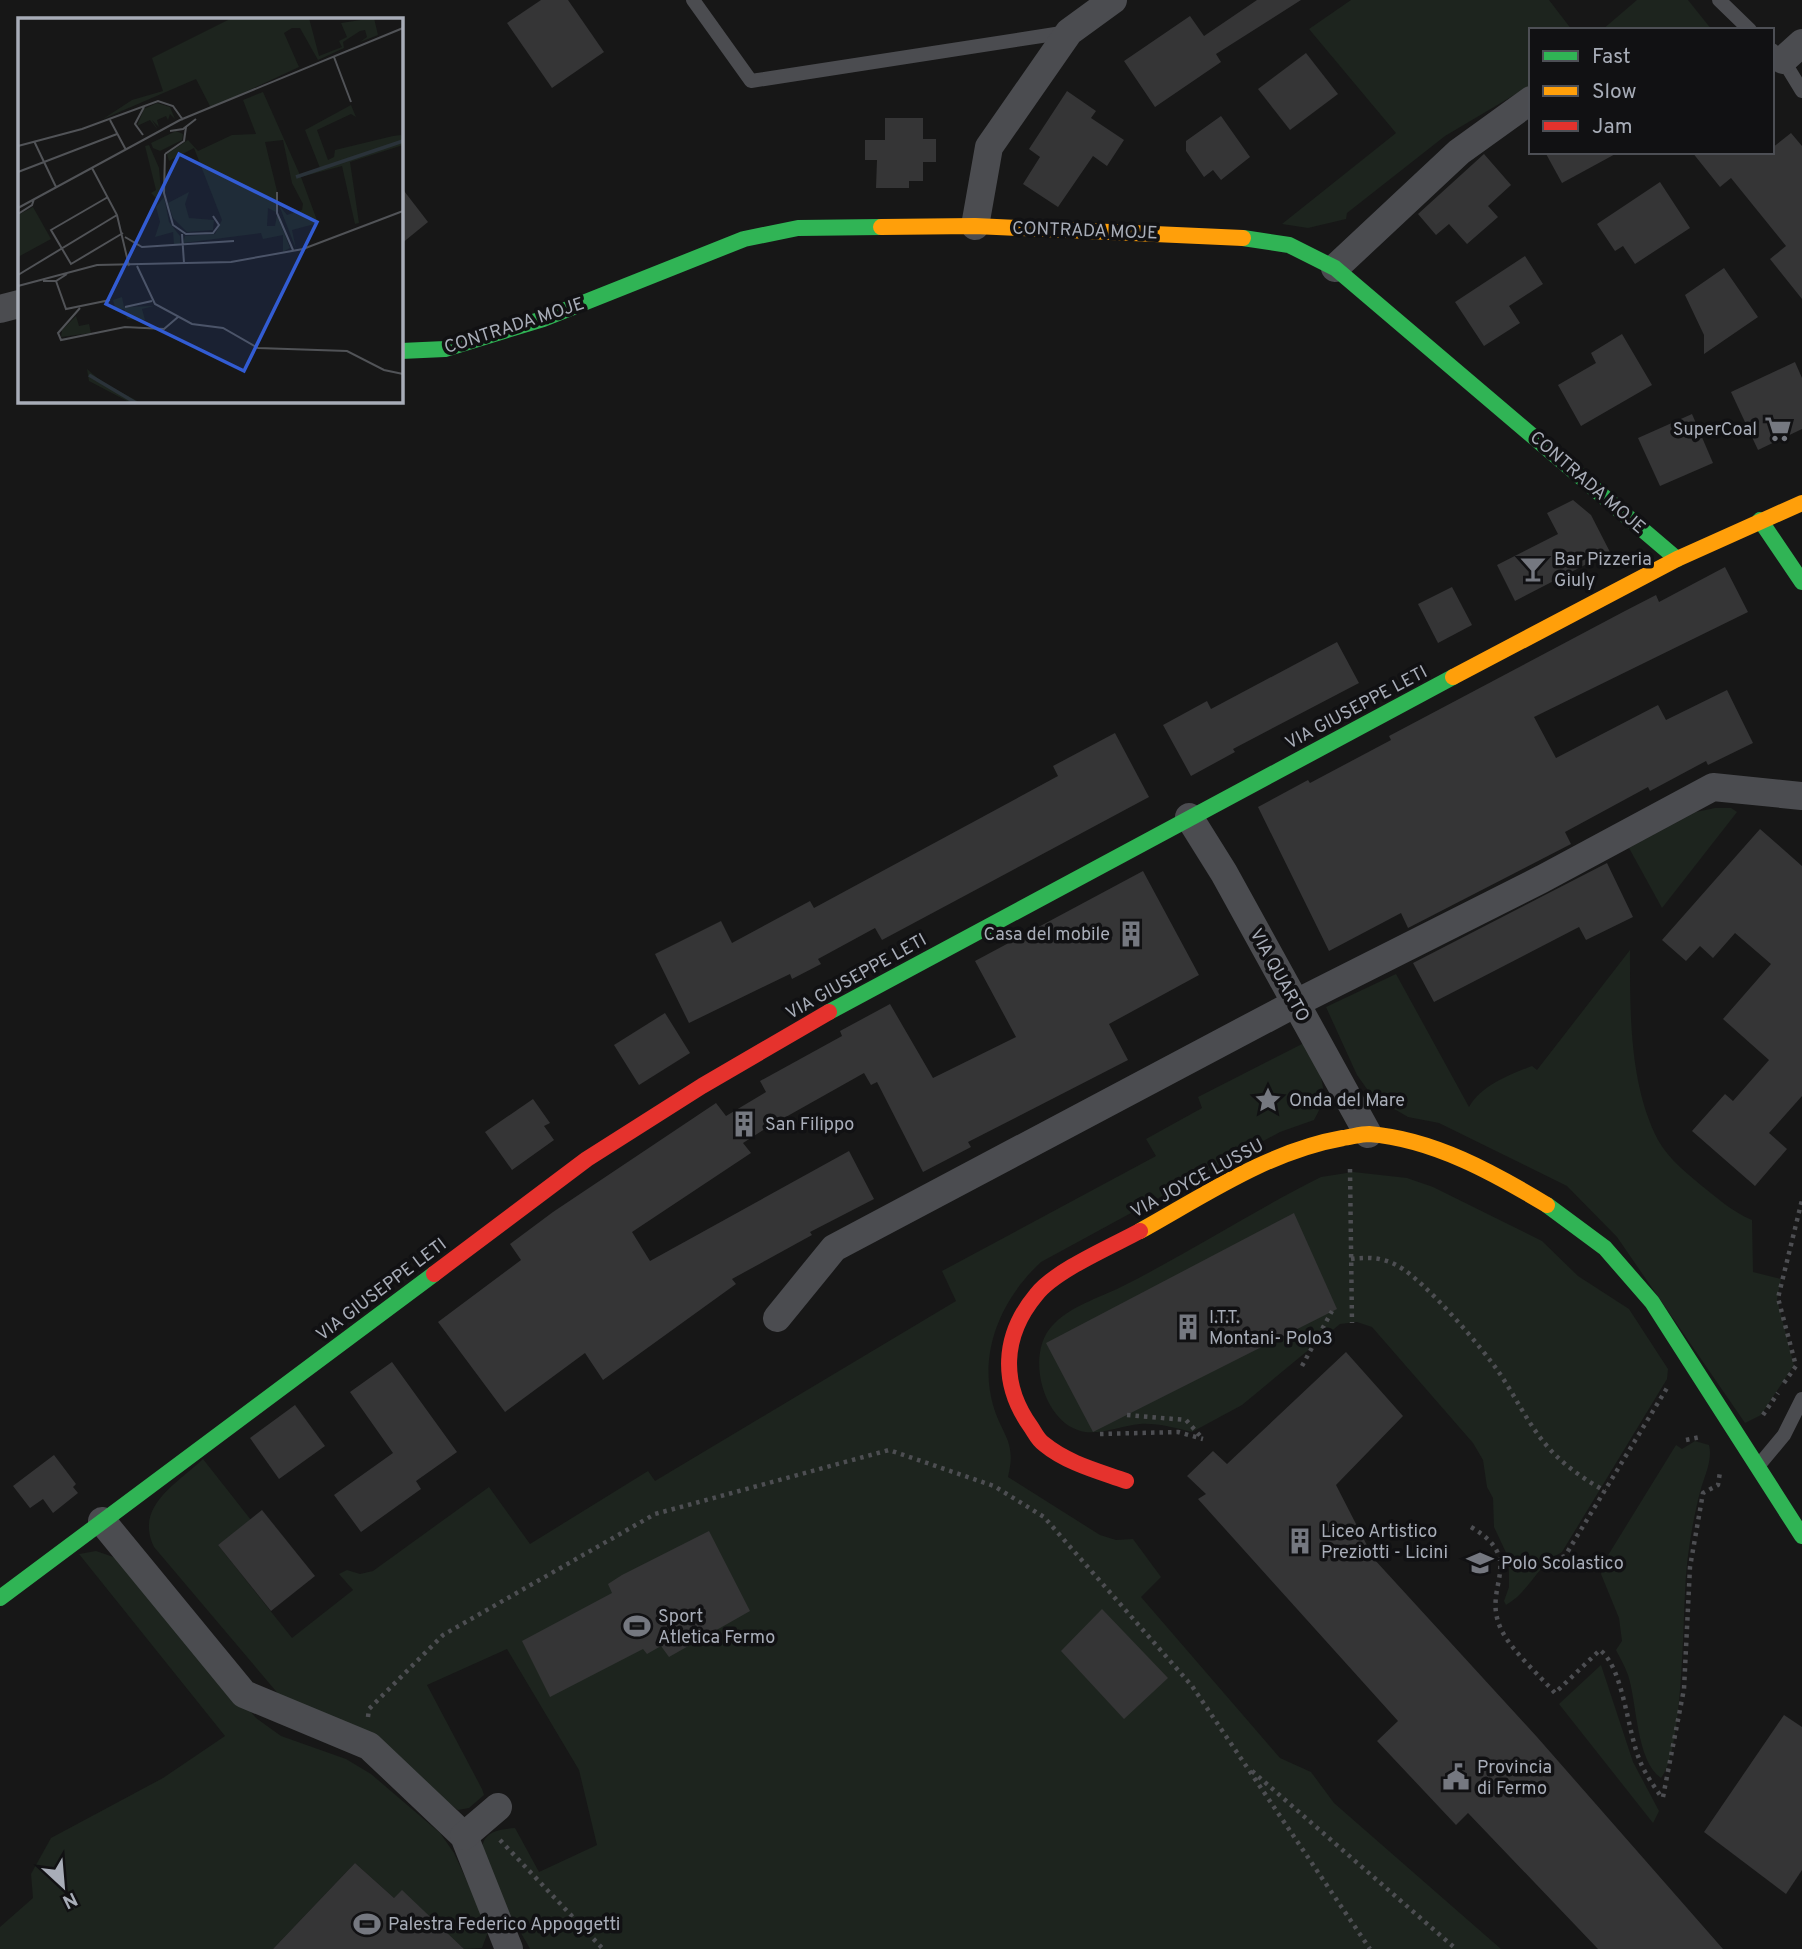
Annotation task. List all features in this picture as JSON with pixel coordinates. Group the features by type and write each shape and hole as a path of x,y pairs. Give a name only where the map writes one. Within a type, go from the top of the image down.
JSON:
{"street":[{"path":"975,226 989,147 1069,32 1113,0"},
{"path":"1335,268 1459,152 1529,101"},
{"name":"CONTRADA MOJE","path":"402,351 445,349 543,319 744,239 798,228 975,226 1227,235 1289,245 1335,268 1677,559"},
{"path":"0,309 18,304"},
{"name":"VIA GIUSEPPE LETI","path":"0,1598 587,1159 702,1086 834,1009 1189,817 1677,559 1802,503"},
{"path":"1759,520 1802,582"},
{"path":"777,1318 834,1248 1296,1003 1542,879 1713,787 1802,796"},
{"name":"VIA QUARTO","path":"1189,817 1224,873 1368,1134"},
{"name":"VIA JOYCE LUSSU","path":"1126,1481 1072,1461 1042,1443 1022,1415 1007,1377 1013,1336 1036,1294 1067,1271 1268,1160 1315,1143 1368,1134 1429,1147 1502,1177 1564,1214 1605,1248 1652,1302 1759,1465 1802,1536"},
{"path":"102,1521 244,1694 369,1746 480,1822 509,1949"}],"lane":[{"path":"693,0 751,81 1069,32"},
{"path":"1719,0 1748,28"},
{"path":"1786,51 1802,91"},
{"path":"1759,1465 1783,1434 1802,1399"}],"path":[{"path":"1350,1168 1352,1323"},
{"path":"1340,1170 1363,1168"},
{"path":"1762,1417 1796,1366 1778,1298 1802,1200"},
{"path":"1351,1259 1373,1257 1399,1266 1462,1326 1500,1374 1525,1417 1545,1444 1581,1477 1605,1491"},
{"path":"1302,1366 1332,1311"},
{"path":"1554,1560 1565,1556 1671,1382"},
{"path":"1097,1435 1178,1432 1203,1439 1186,1420 1127,1415"},
{"path":"1686,1440 1703,1438"},
{"path":"368,1720 369,1709 443,1635 655,1514 889,1450 994,1486 1044,1517 1192,1686 1370,1949"},
{"path":"1471,1527 1491,1539 1498,1549 1500,1561 1495,1605 1503,1632 1555,1693 1600,1650 1606,1655 1619,1685 1640,1763 1662,1798 1684,1689 1690,1567 1703,1493 1718,1485 1721,1464"},
{"path":"1246,1765 1456,1949"},
{"path":"480,1822 603,1949"}],"shaded area":[{"path":"1351,0 1549,0 1570,28 1529,28 1529,86 1445,136 1347,213 1346,219 1308,228 1282,224 1396,133 1309,29"},
{"path":"1637,0 1688,0 1710,28 1604,28"},
{"path":"1731,808 1737,812 1662,908 1629,848 1696,812"},
{"path":"1630,950 1631,1022 1636,1071 1648,1118 1658,1140 1674,1161 1694,1179 1729,1207 1752,1220 1753,1272 1781,1279 1777,1299 1794,1365 1761,1415 1745,1423 1617,1237 1567,1186 1439,1123 1408,1117 1372,1096 1357,1075 1326,1007 1396,974 1469,1107 1474,1099 1497,1082 1532,1066 1537,1070"},
{"path":"1304,1043 1322,1081 1323,1099 1314,1120 1280,1132 1041,1262 1015,1292 997,1327 989,1365 993,1405 1010,1447 1008,1477 1100,1535 1116,1540 1133,1539 1161,1577 1141,1597 1280,1758 1311,1772 1334,1803 1501,1949 530,1949 490,1878 482,1849 485,1839 494,1832 515,1828 539,1872 597,1845 579,1770 507,1649 427,1685 484,1795 469,1808 458,1810 365,1738 291,1709 154,1547 149,1532 154,1508 171,1487 203,1459 251,1520 218,1545 292,1638 353,1590 339,1574 347,1570 360,1574 373,1571 489,1487 530,1544 648,1471 655,1481 956,1301 942,1271 1156,1156 1146,1139 1202,1108 1198,1097"},
{"path":"1353,1172 1407,1178 1433,1187 1542,1241 1578,1276 1629,1309 1668,1369 1667,1379 1562,1552 1546,1564 1521,1593 1506,1605 1504,1601 1509,1587 1509,1559 1494,1527 1493,1498 1487,1487 1483,1460 1473,1443 1372,1327 1357,1322 1340,1324 1242,1405 1192,1432 1147,1424 1097,1432 1081,1431 1062,1420 1046,1396 1039,1366 1040,1351 1044,1337 1067,1313 1146,1274 1321,1177"},
{"path":"1695,1441 1709,1445 1710,1457 1697,1504 1688,1555 1677,1718 1668,1765 1661,1778 1653,1770 1642,1745 1628,1675 1616,1650 1622,1641 1619,1618 1601,1574 1607,1557 1676,1445 1682,1449"},
{"path":"96,1551 119,1559 256,1718 281,1736 346,1759 371,1774 440,1833 454,1853 489,1929 482,1948 464,1949 402,1891 394,1898 355,1863 273,1949 0,1949 0,1927 33,1898 31,1874 51,1838 163,1778 225,1736 79,1554"},
{"path":"1601,1665 1633,1762 1659,1811 1653,1823 1559,1704"}],"building":[{"path":"541,0 568,0 604,52 552,88 507,23"},
{"path":"1257,0 1301,0 1216,54 1221,62 1155,107 1124,61 1190,16 1204,36"},
{"path":"1306,53 1338,94 1290,130 1258,89"},
{"path":"1067,91 1096,111 1091,118 1124,140 1107,166 1093,156 1058,207 1023,184 1040,157 1029,149"},
{"path":"1221,116 1250,157 1221,180 1213,170 1204,177 1186,151 1186,141"},
{"path":"885,118 923,118 923,139 936,139 936,162 923,162 923,181 909,181 909,188 876,188 877,160 865,160 865,140 885,140"},
{"path":"1791,133 1802,146 1802,299 1770,259 1786,246 1731,178 1720,187 1694,154 1774,154 1774,146"},
{"path":"1484,154 1511,185 1488,206 1498,217 1467,244 1449,224 1436,235 1418,214"},
{"path":"1546,154 1615,154 1562,183"},
{"path":"1660,182 1690,228 1635,264 1623,246 1615,251 1597,224"},
{"path":"402,188 428,222 402,243"},
{"path":"1525,256 1543,284 1509,306 1520,323 1484,346 1455,302"},
{"path":"1724,268 1758,317 1704,354 1704,335 1685,295"},
{"path":"1622,334 1652,385 1581,426 1558,385 1596,363 1591,353"},
{"path":"1795,362 1802,378 1802,429 1758,450 1731,392"},
{"path":"1692,414 1713,463 1660,486 1638,438"},
{"path":"1573,500 1591,515 1610,552 1515,601 1497,565 1558,534 1547,513"},
{"path":"1725,567 1748,612 1534,717 1556,758 1658,705 1666,720 1727,690 1753,743 1708,765 1706,761 1650,791 1648,787 1565,832 1571,844 1408,928 1401,913 1329,951 1258,807 1391,740 1389,736 1656,595 1659,602"},
{"path":"1452,587 1472,625 1438,643 1418,604"},
{"path":"1337,642 1359,683 1233,749 1235,752 1191,776 1163,725 1207,701 1211,709"},
{"path":"1115,733 1149,797 882,940 875,928 818,959 821,964 792,979 790,974 689,1023 655,954 721,921 732,943 810,901 814,908 1058,776 1053,766"},
{"path":"1760,829 1802,866 1802,1096 1769,1133 1787,1149 1755,1186 1692,1131 1725,1094 1733,1101 1769,1060 1723,1019 1771,964 1735,933 1713,958 1700,946 1686,961 1662,940"},
{"path":"1607,863 1633,917 1586,940 1579,927 1434,1002 1413,963"},
{"path":"1143,871 1199,975 1109,1024 1128,1060 968,1142 971,1147 923,1172 877,1082 871,1085 864,1073 768,1127 743,1143 751,1153 632,1232 650,1261 849,1151 874,1199 810,1232 812,1235 732,1279 736,1284 603,1380 585,1353 505,1412 438,1322 521,1260 510,1244 553,1212 716,1103 726,1116 766,1092 760,1081 842,1036 840,1031 890,1004 933,1078 1016,1037 975,961"},
{"path":"665,1013 690,1053 639,1085 614,1045"},
{"path":"533,1099 550,1123 544,1126 554,1140 512,1170 485,1132"},
{"name":"I.T.T. Montani- Polo3","path":"1294,1213 1337,1309 1093,1432 1046,1343"},
{"path":"1346,1352 1403,1416 1336,1485 1374,1559 1537,1737 1723,1949 1598,1949 1468,1813 1456,1825 1377,1741 1398,1721 1198,1499 1206,1494 1187,1476 1213,1451 1227,1464"},
{"path":"392,1362 457,1452 416,1481 421,1489 361,1532 334,1495 393,1453 350,1392"},
{"path":"295,1405 325,1446 279,1479 250,1438"},
{"path":"54,1455 76,1484 73,1487 78,1493 53,1513 43,1499 30,1508 13,1486"},
{"path":"262,1510 315,1576 271,1611 218,1545"},
{"name":"Sport Atletica Fermo","path":"709,1531 750,1611 669,1657 661,1646 647,1654 643,1649 550,1697 522,1641 612,1593 608,1584 622,1575"},
{"path":"1102,1609 1168,1678 1124,1719 1061,1651"},
{"path":"1784,1715 1802,1727 1802,1870 1786,1894 1704,1832"},
{"name":"Palestra Federico Appoggetti","path":"355,1863 394,1898 402,1890 464,1949 273,1949"}],"traffic: fast":[{"path":"402,351 445,349 543,319 744,239 798,228 881,227"},
{"path":"1243,238 1289,245 1335,268 1677,559"},
{"path":"1760,520 1802,582"},
{"path":"829,1012 1453,677"},
{"path":"1547,1205 1605,1248 1652,1302 1802,1536"},
{"path":"0,1598 434,1274"}],"traffic: slow":[{"path":"881,227 975,226 1243,238"},
{"path":"1453,677 1677,559 1802,503"},
{"path":"1140,1231 1263,1164 1316,1144 1366,1134 1393,1137 1462,1159 1547,1205"}],"traffic: jam":[{"path":"434,1274 587,1159 702,1086 829,1012"},
{"path":"1126,1481 1073,1461 1040,1441 1021,1411 1014,1394 1009,1360 1017,1327 1025,1311 1044,1286 1084,1260 1140,1231"}],"place":[{"name":"SuperCoal","path":"1778,429"},
{"name":"Bar Pizzeria Giuly","path":"1533,569"},
{"name":"Casa del mobile","path":"1131,934"},
{"name":"Onda del Mare","path":"1268,1100"},
{"name":"San Filippo","path":"744,1124"},
{"name":"I.T.T. Montani- Polo3","path":"1188,1327"},
{"name":"Liceo Artistico Preziotti - Licini","path":"1300,1541"},
{"name":"Polo Scolastico","path":"1480,1563"},
{"name":"Sport Atletica Fermo","path":"637,1626"},
{"name":"Provincia di Fermo","path":"1456,1777"},
{"name":"Palestra Federico Appoggetti","path":"367,1924"}]}
